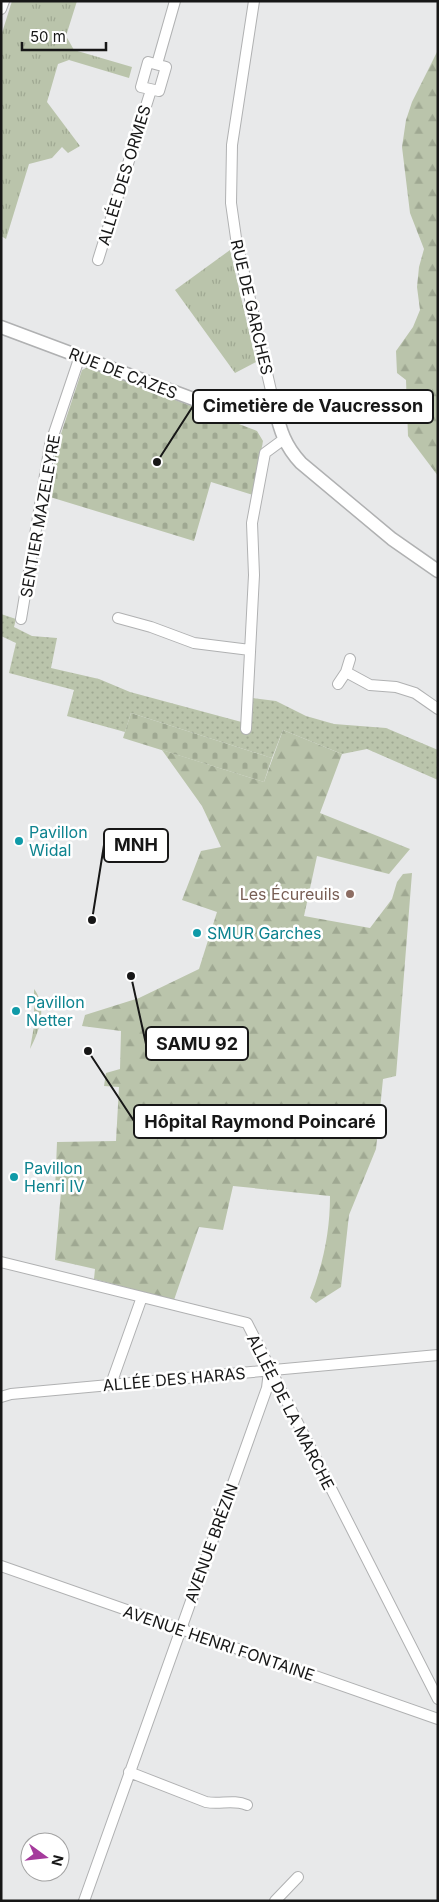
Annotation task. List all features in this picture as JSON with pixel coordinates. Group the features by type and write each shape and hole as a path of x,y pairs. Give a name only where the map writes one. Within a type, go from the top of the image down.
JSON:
{"street":[{"path":"1,9 4,1"},
{"name":"ALLÉE DES ORMES","path":"98,260 151,90 159,92 166,67 157,64 175,1"},
{"name":"RUE DE GARCHES","path":"254,1 232,145 231,203 236,238 284,440 288,449 301,463 392,539 438,571"},
{"name":"RUE DE CAZES","path":"1,327 236,415 246,415 275,408"},
{"name":"SENTIER MAZELEYRE","path":"21,619 50,445 80,356"},
{"path":"246,729 254,575 252,532 254,514 265,453 284,440"},
{"path":"118,618 152,627 194,642 250,650"},
{"path":"338,684 346,672 350,659"},
{"path":"346,672 370,685 396,687 415,693 438,709"},
{"name":"ALLÉE DE LA MARCHE","path":"1,1262 247,1324 438,1699"},
{"path":"111,1384 142,1297"},
{"name":"ALLÉE DES HARAS","path":"1,1397 11,1394 111,1384 438,1355"},
{"name":"AVENUE BRÉZIN","path":"84,1901 179,1629 267,1388 269,1370"},
{"name":"AVENUE HENRI FONTAINE","path":"1,1566 438,1719"},
{"path":"129,1772 206,1802 216,1804 237,1801 247,1805"},
{"path":"275,1901 298,1877"}],"green space":[{"path":"12,1 77,1 66,36 74,50 132,67 129,78 69,60 58,64 47,102 80,146 68,153 62,147 52,158 29,164 6,239 1,236 1,36"},
{"path":"438,50 438,476 408,436 406,380 397,373 396,351 413,327 420,310 417,287 419,267 424,249 410,213 402,147 406,120 412,102"},
{"path":"230,250 256,362 235,373 175,290"},
{"path":"88,367 257,431 263,441 253,495 211,482 194,541 50,497 56,449 82,370"},
{"path":"1,614 16,619 14,627 32,636 57,638 51,668 99,679 130,692 249,724 253,698 276,701 306,716 334,724 386,728 438,750 438,780 367,749 342,754 283,730 272,758 131,713 125,732 67,716 74,690 9,673 16,643 1,636"},
{"path":"131,713 272,758 264,782 123,738"},
{"path":"283,730 342,754 320,813 410,849 389,874 317,856 304,916 370,928 392,899 397,882 403,874 412,873 396,1076 383,1079 376,1149 349,1215 341,1287 316,1303 310,1298 325,1248 330,1196 233,1186 223,1230 199,1227 174,1300 94,1279 95,1269 55,1260 61,1192 55,1191 57,1142 116,1141 119,1087 104,1086 106,1073 120,1069 121,1031 82,1026 85,1015 139,998 199,969 217,912 182,900 201,851 221,847 202,806 162,750 264,782"},
{"path":"34,989 41,1004 41,1019 30,1049 34,1026"}],"place":[{"name":"Cimetière de Vaucresson","path":"157,462"},
{"name":"Pavillon Widal","path":"19,841"},
{"name":"Les Écureuils","path":"350,894"},
{"name":"MNH","path":"92,920"},
{"name":"SMUR Garches","path":"197,933"},
{"name":"SAMU 92","path":"131,976"},
{"name":"Pavillon Netter","path":"16,1011"},
{"name":"Hôpital Raymond Poincaré","path":"88,1051"},
{"name":"Pavillon Henri IV","path":"14,1177"}]}
